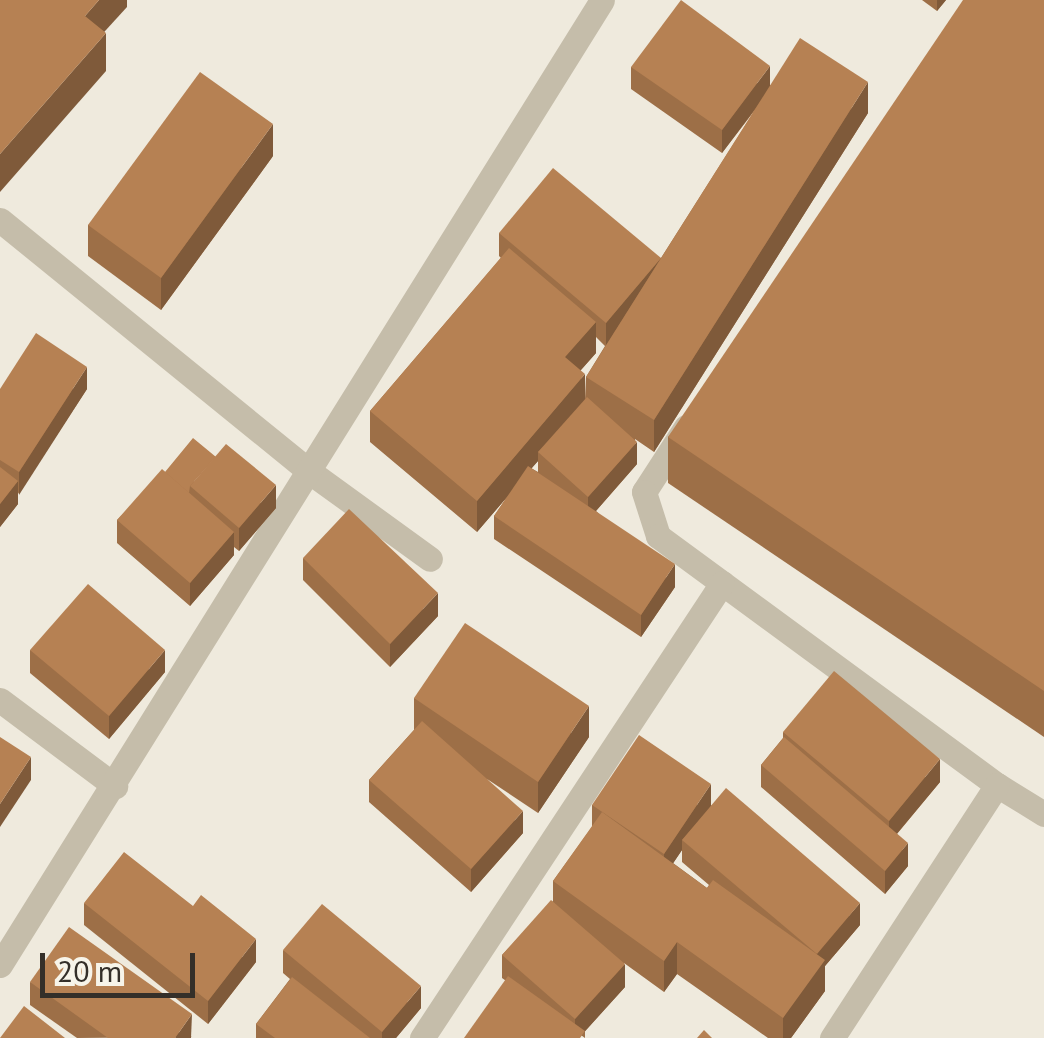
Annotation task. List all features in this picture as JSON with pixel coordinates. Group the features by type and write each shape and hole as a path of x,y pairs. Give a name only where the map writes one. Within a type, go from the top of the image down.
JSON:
{"street":[{"path":"0,965 602,0"},
{"path":"0,220 310,472 430,559"},
{"path":"698,410 644,492 658,536 998,785 1044,814"},
{"path":"422,1038 722,583"},
{"path":"0,700 115,786"},
{"path":"832,1038 998,785"}],"building":[{"path":"0,0 99,0 85,16 106,33 0,154"},
{"path":"681,0 770,66 722,130 631,67"},
{"path":"963,0 1044,0 1044,691 668,437"},
{"path":"800,38 868,82 654,420 586,377"},
{"path":"200,72 273,124 161,278 88,225"},
{"path":"553,168 661,258 606,323 499,233"},
{"path":"509,248 596,322 565,357 585,374 477,501 370,411"},
{"path":"36,333 87,367 19,472 0,460 0,389"},
{"path":"587,397 637,442 588,497 538,452"},
{"path":"193,438 216,457 190,486 189,493 165,472"},
{"path":"226,444 276,485 239,528 190,486"},
{"path":"528,466 675,564 641,615 494,516"},
{"path":"0,467 18,481 0,504"},
{"path":"162,469 234,532 190,583 117,520"},
{"path":"349,509 438,593 390,644 303,558"},
{"path":"88,584 165,650 109,716 30,650"},
{"path":"465,623 589,706 538,782 414,698"},
{"path":"834,671 940,759 889,821 783,732"},
{"path":"422,721 523,811 471,869 369,780"},
{"path":"639,735 711,784 664,854 592,805"},
{"path":"0,737 31,757 0,804"},
{"path":"784,737 908,843 885,871 761,765"},
{"path":"726,788 860,903 817,954 682,840"},
{"path":"602,812 707,888 713,880 825,960 783,1018 677,942 664,961 553,881"},
{"path":"124,852 193,906 201,895 256,939 208,1001 84,903"},
{"path":"551,900 625,964 575,1019 502,955"},
{"path":"322,904 421,986 382,1032 283,950"},
{"path":"69,927 192,1014 175,1038 108,1038 30,982"},
{"path":"508,976 585,1031 580,1038 464,1038"},
{"path":"292,977 370,1038 275,1038 256,1024"},
{"path":"24,1006 65,1038 0,1038"}]}
